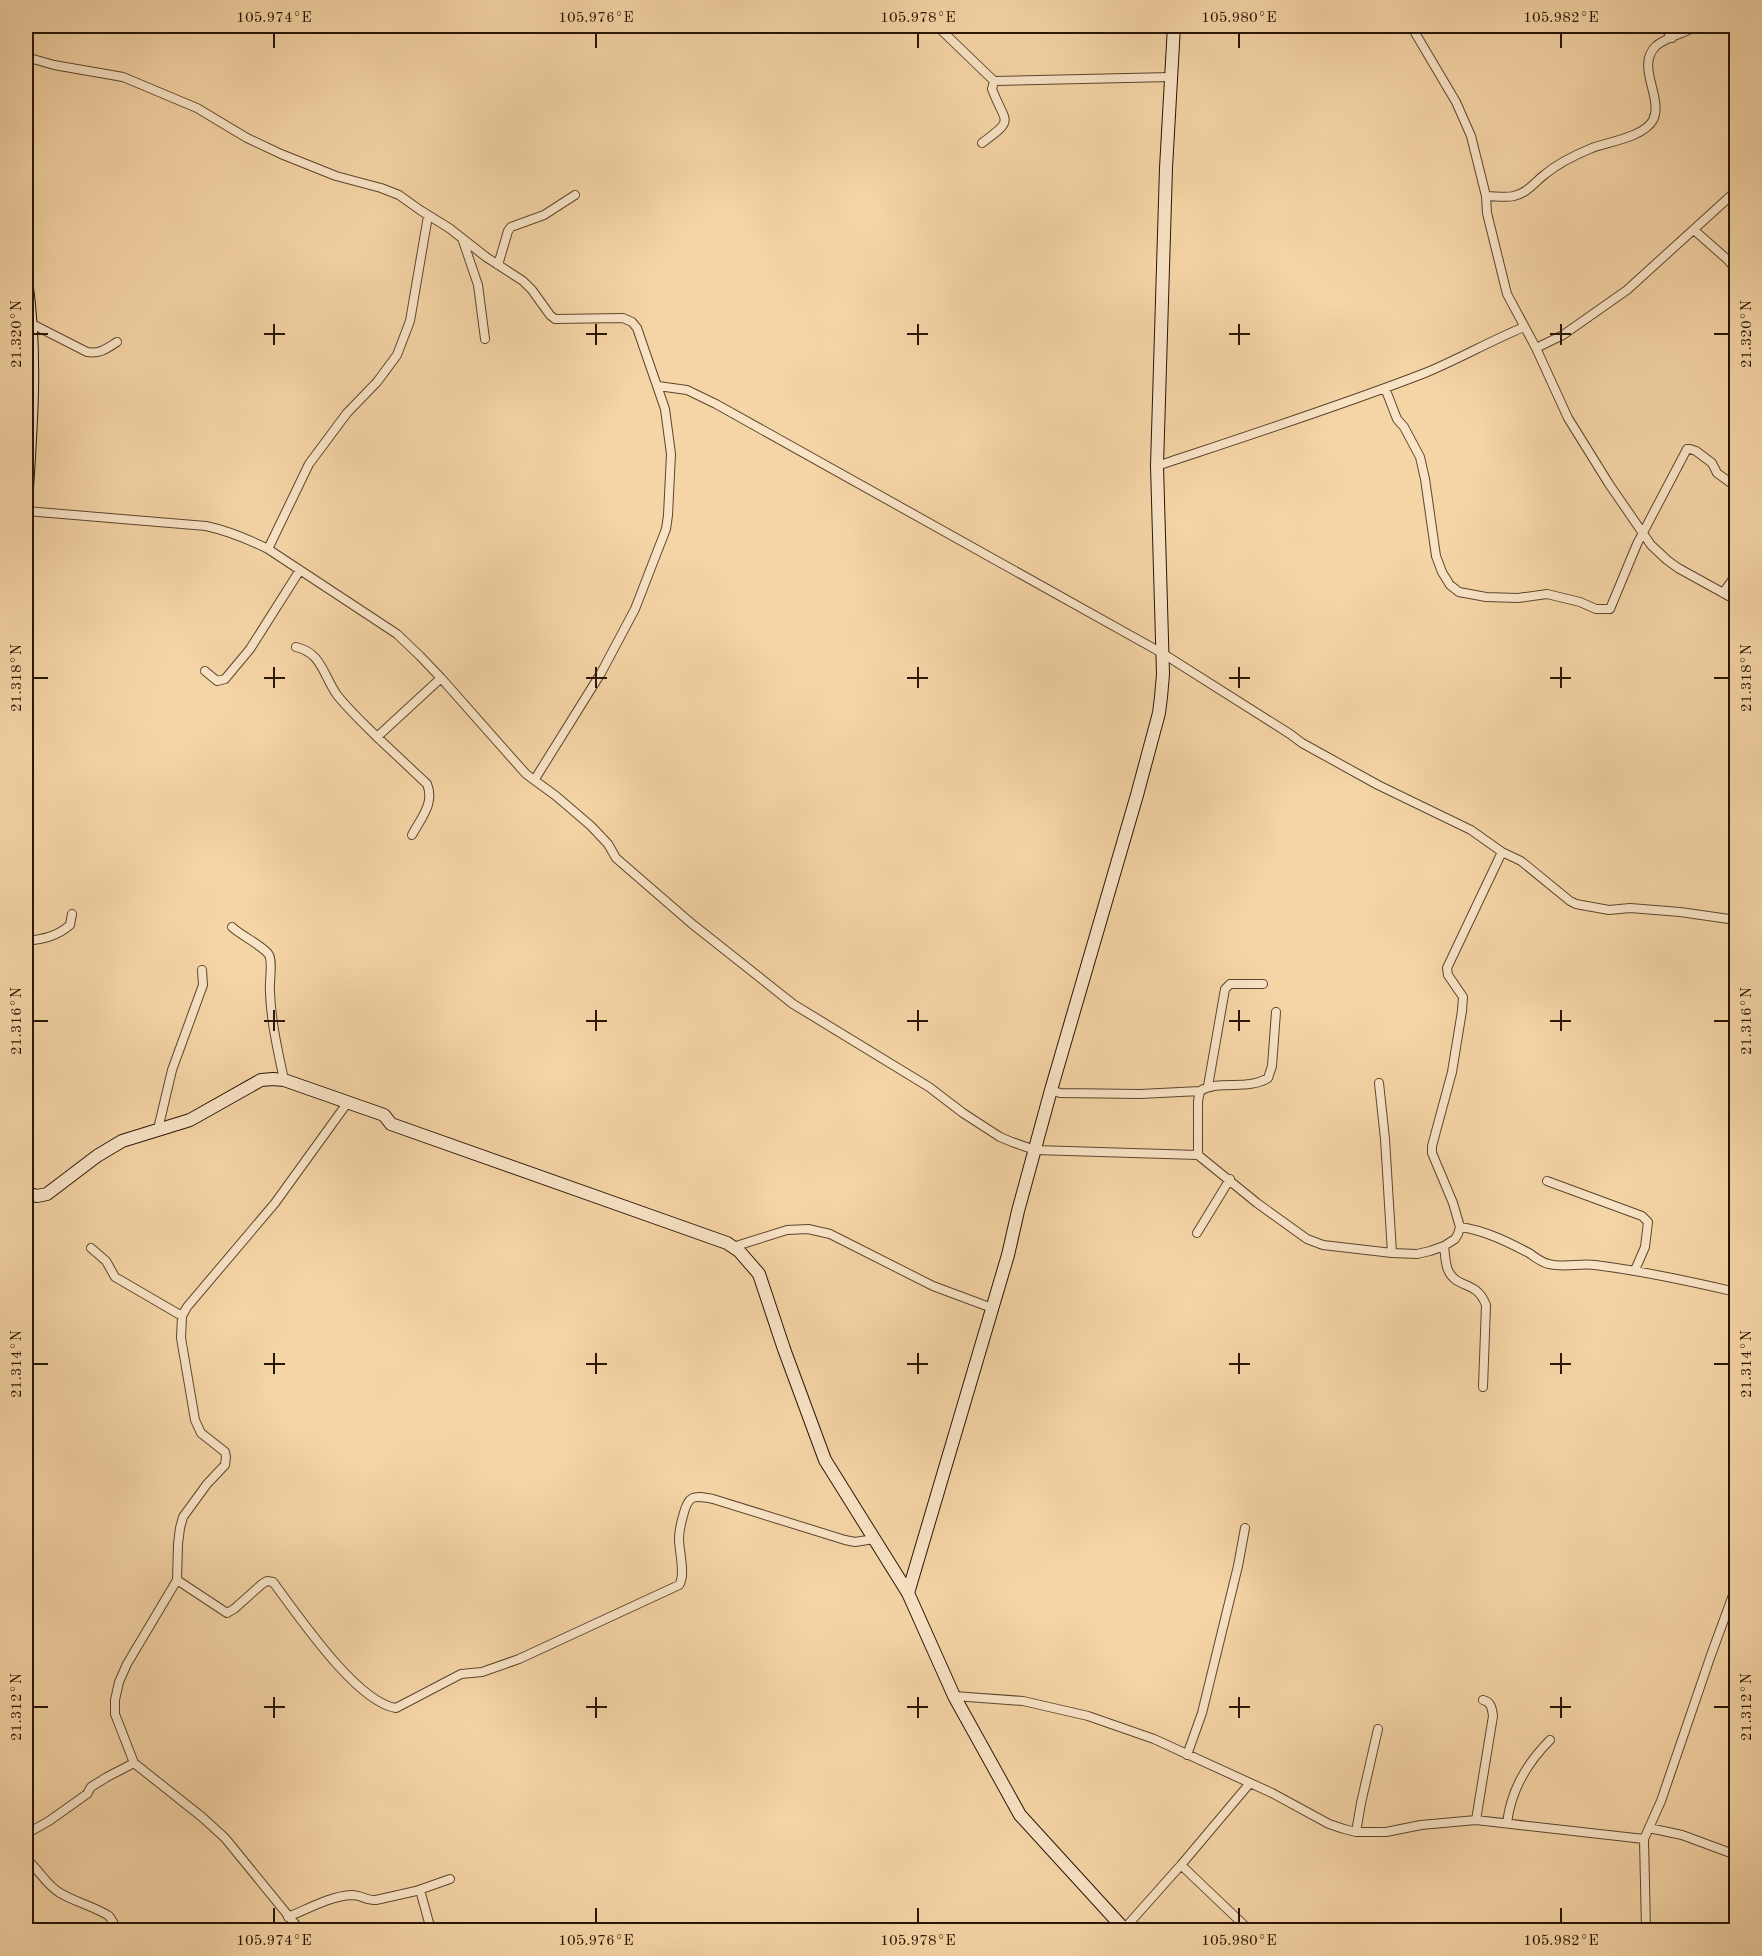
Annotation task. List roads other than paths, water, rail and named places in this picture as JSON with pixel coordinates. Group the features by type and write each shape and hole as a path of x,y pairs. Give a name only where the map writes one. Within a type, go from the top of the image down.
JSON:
{"street":[{"path":"938,26 994,81 1171,77"},
{"path":"908,1593 1008,1255 1051,1090 1159,713 1163,674 1157,466 1166,168 1174,26"},
{"path":"1411,26 1456,102 1471,136 1507,294 1536,348 1568,418 1642,534 1667,560 1737,600"},
{"path":"1664,26 1672,38"},
{"path":"1486,196 1513,196 1527,190 1545,174 1568,160 1592,148 1647,129 1654,119 1655,107 1648,72 1649,56 1655,46 1662,41 1697,26"},
{"path":"26,57 54,65 123,77 197,108 247,138 281,154 336,176 399,195 523,281 555,320 622,318 632,322 638,328 665,409 671,453 666,529 635,609 602,673 535,779"},
{"path":"982,143 1004,127 1004,115 992,89 994,81"},
{"path":"1536,348 1563,335 1627,290 1737,191"},
{"path":"498,265 511,227 544,215 575,195"},
{"path":"268,549 309,464 347,413 377,382 397,355 410,321 429,216"},
{"path":"1694,230 1737,270"},
{"path":"462,238 478,285 485,339"},
{"path":"26,280 32,324 29,346 32,413 26,503"},
{"path":"32,324 87,352 104,351 117,342"},
{"path":"1157,466 1385,388 1463,357 1524,327"},
{"path":"658,386 687,390 716,404 1162,653 1302,743 1378,785 1471,830 1502,852 1521,861 1576,904 1609,910 1629,908 1737,920"},
{"path":"1385,388 1420,458 1436,556 1450,585 1459,592 1504,599 1556,595 1596,609 1610,609 1642,534 1687,449 1696,451 1712,463 1718,473 1735,486"},
{"path":"26,511 206,526 246,538 268,549 397,634 441,678 526,774 591,826 608,844 616,858 691,923 793,1004 929,1087 1000,1137 1035,1150 1198,1155 1257,1203 1307,1239 1323,1245 1418,1254 1444,1246 1455,1239 1460,1227 1432,1153 1452,1072 1462,1011 1463,997 1448,975 1447,968 1502,852"},
{"path":"205,671 217,681 225,679 250,649 300,570"},
{"path":"1723,593 1737,575"},
{"path":"296,647 307,649 317,659 336,694 351,712 427,784 431,796 428,807 412,835"},
{"path":"377,737 441,678"},
{"path":"26,942 56,935 70,925 72,914"},
{"path":"232,927 251,942 265,949 271,959 270,1009 284,1080"},
{"path":"158,1129 172,1070 203,985 202,970"},
{"path":"1208,1086 1225,988 1230,984 1263,984"},
{"path":"1051,1090 1060,1093 1200,1091 1208,1086 1260,1083 1268,1078 1272,1066 1276,1012"},
{"path":"26,1193 37,1196 47,1194 97,1156 122,1141 190,1120 261,1080 273,1079 284,1080 384,1115 392,1124 727,1243 750,1261 759,1274 825,1460 908,1593 954,1696 1020,1815 1124,1930 1250,1783"},
{"path":"1379,1083 1392,1253"},
{"path":"1198,1155 1200,1091"},
{"path":"300,1930 225,1838 134,1763 115,1714 115,1700 119,1682 128,1664 177,1580 178,1544 183,1517 207,1484 225,1465 225,1452 201,1433 195,1420 181,1338 182,1316 187,1307 275,1203 348,1102"},
{"path":"1197,1233 1230,1179"},
{"path":"1547,1180 1642,1216 1648,1222 1645,1247 1635,1270"},
{"path":"1460,1227 1472,1228 1495,1237 1547,1264 1591,1265 1635,1270 1737,1292"},
{"path":"733,1246 787,1230 808,1229 830,1234 933,1286 992,1308"},
{"path":"1444,1246 1448,1271 1456,1281 1475,1288 1482,1294 1486,1305 1483,1387"},
{"path":"91,1248 106,1261 115,1277 182,1316"},
{"path":"177,1580 226,1613 234,1609 262,1584 267,1581 273,1582 340,1668 361,1690 385,1707 396,1708 461,1674 482,1672 519,1659 679,1585 682,1573 679,1536 687,1501 691,1498 698,1496 713,1499 845,1540 855,1542 873,1539"},
{"path":"1187,1755 1202,1713 1245,1528"},
{"path":"1646,1930 1644,1839 1660,1801 1737,1587"},
{"path":"954,1696 1023,1701 1088,1716 1154,1739 1250,1783 1329,1824 1356,1832 1386,1832 1421,1825 1476,1820 1644,1839"},
{"path":"1476,1820 1493,1716 1492,1707 1483,1700"},
{"path":"1356,1832 1378,1729"},
{"path":"1508,1823 1511,1804 1528,1764 1550,1740"},
{"path":"26,1834 49,1821 107,1777 134,1763"},
{"path":"1649,1828 1682,1835 1737,1855"},
{"path":"26,1859 46,1882 60,1893 109,1916 115,1930"},
{"path":"1181,1865 1245,1926 1259,1930"},
{"path":"288,1917 342,1896 359,1895 366,1899 376,1900 420,1890 450,1879"},
{"path":"420,1890 431,1930"}]}
